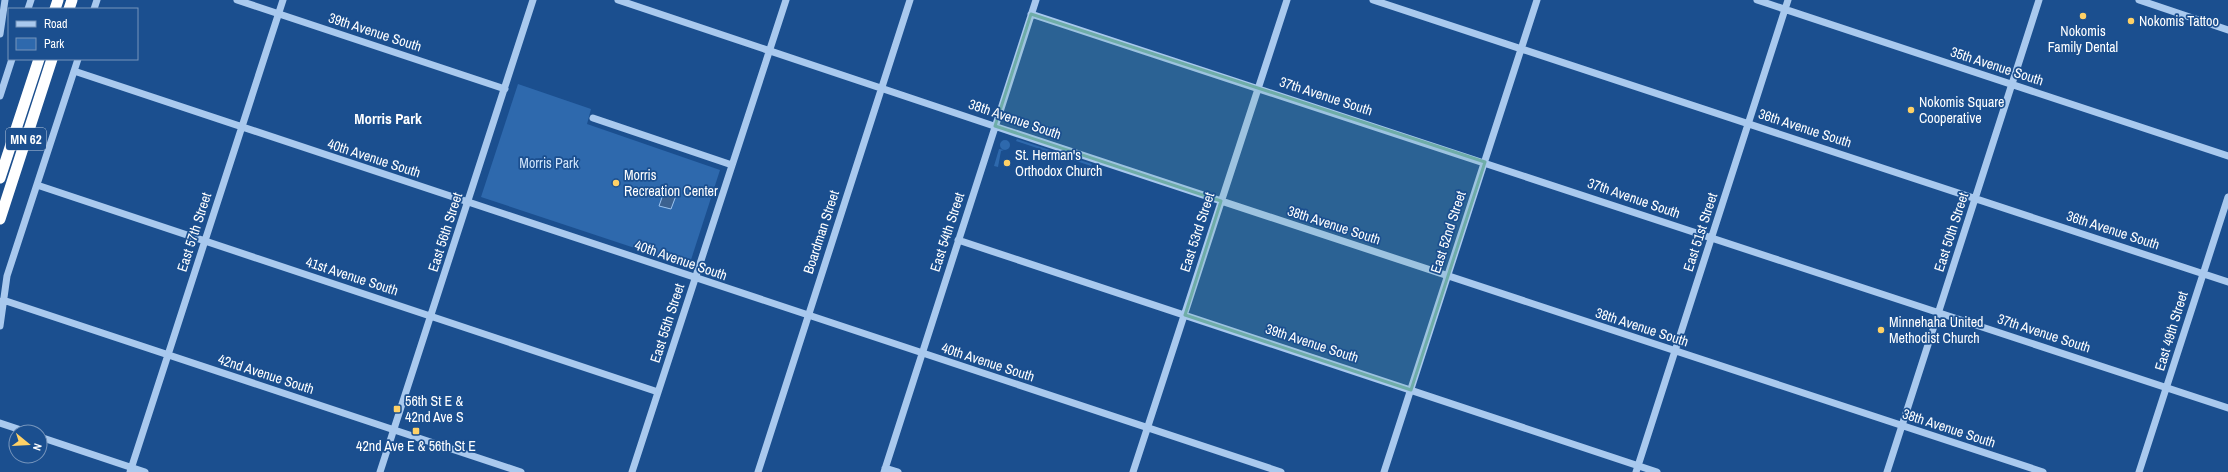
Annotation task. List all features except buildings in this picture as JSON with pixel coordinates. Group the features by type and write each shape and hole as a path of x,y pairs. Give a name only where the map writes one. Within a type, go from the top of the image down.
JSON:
{"highway":[{"name":"MN 62","path":"0,178 38,60"},
{"name":"MN 62","path":"0,219 52,60"}],"street":[{"path":"0,34 5,0"},
{"name":"39th Avenue South","path":"237,0 505,89"},
{"name":"East 57th Street","path":"131,470 283,0"},
{"name":"East 56th Street","path":"380,472 432,316 533,0"},
{"name":"38th Avenue South","path":"618,0 1221,201 2043,472"},
{"name":"East 55th Street","path":"632,472 786,0"},
{"name":"Boardman Street","path":"758,472 910,0"},
{"name":"East 54th Street","path":"884,470 1036,0"},
{"name":"East 53rd Street","path":"1134,472 1257,87 1287,0"},
{"name":"36th Avenue South","path":"1373,0 2228,282"},
{"name":"East 52nd Street","path":"1384,472 1537,0"},
{"name":"35th Avenue South","path":"1757,0 2228,156"},
{"name":"East 51st Street","path":"1637,469 1788,0"},
{"name":"East 50th Street","path":"1887,472 2039,0"},
{"path":"2139,0 2228,30"},
{"name":"37th Avenue South","path":"1031,14 1485,162 2228,408"},
{"path":"0,96 12,60"},
{"path":"0,326 8,276 78,60"},
{"name":"40th Avenue South","path":"74,71 695,279 1281,472"},
{"path":"593,118 732,165"},
{"name":"41st Avenue South","path":"37,184 658,392"},
{"name":"East 49th Street","path":"2139,472 2228,197"},
{"name":"39th Avenue South","path":"958,240 1411,390 1637,469 1657,472"},
{"name":"42nd Avenue South","path":"4,300 521,472"},
{"path":"48,439 131,470 145,472"},
{"path":"884,470 898,472"}],"highlighted area":[{"path":"1031,14 1485,162 1411,390 1185,315 1221,201 995,126"}],"green space":[{"name":"Morris Park","path":"518,84 591,109 587,124 720,170 689,266 481,197"},
{"path":"1017,139 1092,164 1091,166 1016,141"},
{"path":"1005,140 1010,145 1005,150 1000,145"},
{"path":"999,149 1004,150 1001,151 998,167 994,166"}],"shaded area":[{"path":"665,189 677,193 671,209 659,206"}],"place":[{"name":"Nokomis Family Dental","path":"2083,16"},
{"name":"Nokomis Tattoo","path":"2131,21"},
{"name":"Nokomis Square Cooperative","path":"1911,110"},
{"name":"St. Herman's Orthodox Church","path":"1007,163"},
{"name":"Morris Recreation Center","path":"616,183"},
{"name":"Minnehaha United Methodist Church","path":"1881,330"},
{"name":"56th St E & 42nd Ave S","path":"397,409"},
{"name":"42nd Ave E & 56th St E","path":"416,431"}],"district":[{"name":"Morris Park","path":"388,119"}]}
